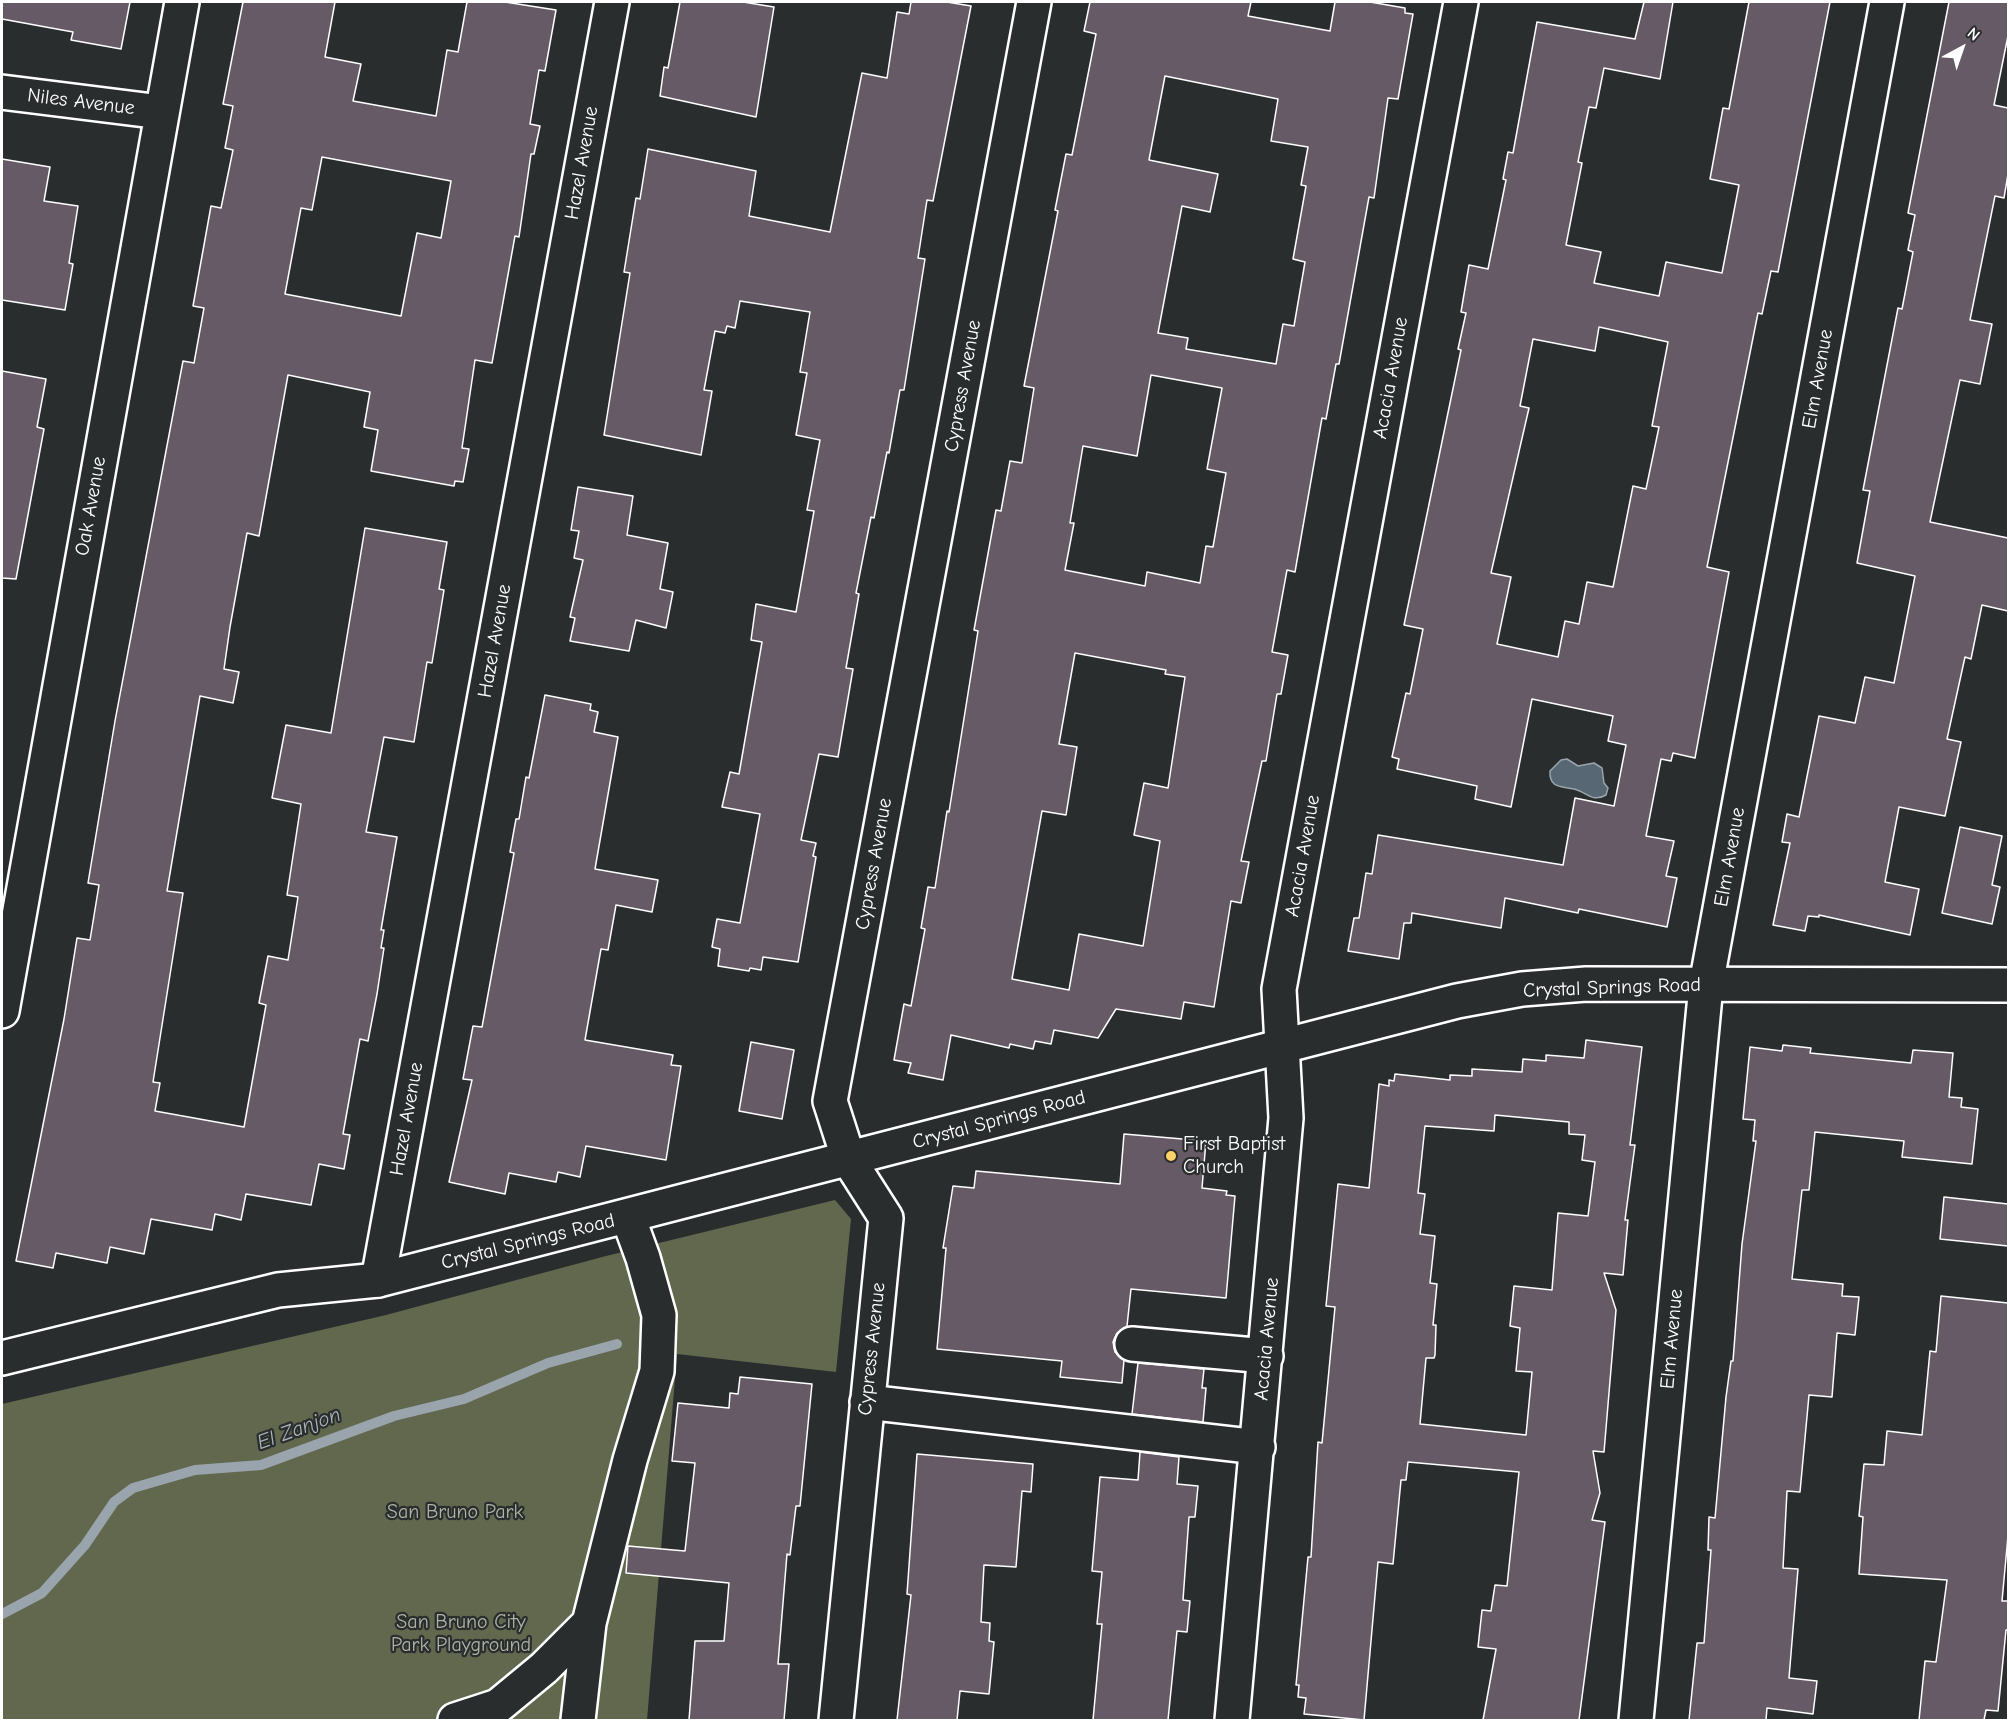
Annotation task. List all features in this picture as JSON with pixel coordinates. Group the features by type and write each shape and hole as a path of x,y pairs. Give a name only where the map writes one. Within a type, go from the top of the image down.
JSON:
{"street":[{"name":"Oak Avenue","path":"2,1011 182,2"},
{"name":"Hazel Avenue","path":"378,1280 612,2"},
{"name":"Cypress Avenue","path":"836,1720 886,1218 849,1160 830,1101 1034,2"},
{"name":"Acacia Avenue","path":"1232,1720 1286,1118 1279,989 1461,2"},
{"name":"Elm Avenue","path":"1636,1720 1706,984 1887,2"},
{"name":"Niles Avenue","path":"2,92 161,112"},
{"name":"Crystal Springs Road","path":"2,1358 278,1290 378,1280 1457,1001 1522,989 1586,984 2008,985"},
{"path":"578,1720 589,1623 630,1460 657,1371 659,1315 644,1258 628,1217"},
{"path":"1132,1344 1266,1356"},
{"path":"867,1402 1257,1447"},
{"path":"455,1720 498,1706 544,1668 589,1623"}],"green space":[{"name":"San Bruno Park","path":"835,1200 851,1219 836,1372 677,1354 647,1720 2,1720 2,1404 386,1315 606,1256"}],"water":[{"path":"1567,759 1578,766 1594,763 1602,768 1604,783 1608,788 1606,795 1597,798 1579,790 1554,784 1550,771 1561,760"}],"building":[{"path":"2,2 130,2 121,49 71,40 73,32 2,19"},
{"path":"243,2 335,2 325,57 361,64 353,101 436,116 447,50 458,52 467,2 505,2 556,10 545,71 539,70 530,124 540,126 534,154 531,154 519,237 515,236 492,363 475,360 462,448 469,449 463,482 455,481 454,486 371,471 378,430 364,427 370,392 288,375 259,536 247,533 230,627 224,669 239,672 233,703 200,696 167,891 183,893 153,1082 160,1083 155,1111 244,1127 266,1005 259,1003 268,956 288,960 298,897 287,895 301,804 272,798 286,725 331,733 365,528 447,542 439,589 444,590 432,663 427,662 414,742 384,737 366,832 397,837 381,930 384,930 381,948 384,948 377,994 368,1041 360,1039 343,1134 350,1135 344,1169 319,1164 311,1205 246,1194 241,1220 215,1214 212,1230 151,1219 144,1254 110,1247 107,1263 56,1253 53,1268 16,1261 64,1019 77,938 90,940 99,885 88,883 115,721 183,361 194,363 204,308 193,306 211,206 221,208 233,150 225,148 233,106 223,104","holes":["322,157 451,181 441,238 417,233 401,316 285,294 301,208 312,210"]},
{"path":"680,2 743,2 774,7 756,117 660,96 664,67 668,68"},
{"path":"911,2 947,2 971,6 933,201 927,200 918,258 925,259 904,390 900,390 889,453 887,452 874,518 871,517 856,593 859,594 846,668 853,669 838,757 819,754 801,840 816,843 813,856 816,857 798,962 763,957 761,970 750,968 749,971 718,966 720,949 712,947 717,919 740,923 760,814 722,807 730,772 739,774 762,642 751,640 756,604 796,612 814,511 807,510 820,440 796,435 807,373 800,372 810,312 740,301 735,328 727,326 725,333 715,331 704,390 712,391 701,455 604,435 630,273 624,272 636,198 640,199 648,149 756,171 749,216 830,232 862,73 887,78 897,12 909,14"},
{"path":"1090,2 1251,2 1248,16 1330,31 1335,2 1370,2 1405,8 1405,13 1413,14 1398,99 1388,98 1374,198 1369,197 1339,364 1336,364 1326,419 1322,418 1295,572 1287,570 1272,652 1288,655 1281,694 1277,694 1266,761 1262,761 1241,861 1249,862 1241,903 1231,901 1214,1007 1184,1002 1181,1019 1116,1009 1098,1038 1054,1030 1051,1044 1035,1041 1033,1049 1010,1044 1009,1048 951,1035 943,1080 908,1073 911,1063 894,1060 904,1004 911,1006 925,929 921,928 928,887 935,888 978,631 974,630 996,510 1001,511 1010,461 1022,463 1034,388 1024,386 1058,211 1055,210 1066,154 1072,155 1096,34 1084,31","holes":["1165,76 1278,99 1271,141 1308,147 1301,185 1306,186 1293,259 1305,262 1294,326 1283,324 1276,364 1186,349 1188,338 1158,333 1182,206 1210,212 1218,174 1149,160","1151,375 1222,388 1207,469 1226,473 1213,547 1206,546 1200,583 1147,572 1145,586 1065,570 1074,523 1070,523 1083,446 1137,456","1075,653 1166,670 1165,674 1185,677 1168,788 1144,783 1134,835 1160,841 1143,946 1079,934 1069,990 1012,979 1042,811 1066,815 1077,747 1059,744"]},
{"path":"1644,2 1673,2 1660,79 1604,68 1596,108 1589,107 1578,162 1582,163 1566,245 1601,252 1594,283 1659,296 1666,262 1722,273 1739,185 1710,179 1723,108 1729,109 1749,2 1830,2 1778,272 1771,271 1762,314 1758,313 1707,567 1729,572 1695,758 1673,753 1671,761 1661,759 1646,836 1674,841 1666,876 1677,878 1667,927 1579,909 1578,913 1505,898 1501,928 1412,913 1411,923 1404,923 1399,959 1348,951 1354,918 1359,918 1366,873 1372,874 1378,835 1563,865 1575,798 1614,806 1626,745 1608,741 1613,716 1532,699 1511,807 1475,799 1477,786 1397,769 1399,759 1392,757 1406,693 1410,694 1423,629 1404,625 1461,350 1458,349 1466,313 1461,312 1469,265 1488,269 1506,180 1503,179 1508,152 1513,153 1537,22 1635,39","holes":["1599,327 1668,342 1652,426 1659,427 1646,489 1633,486 1613,587 1587,582 1579,624 1565,621 1558,657 1497,644 1511,577 1491,573 1529,408 1520,406 1533,339 1595,351"]},
{"path":"1949,2 2008,2 2008,36 1994,105 2008,108 2008,174 2004,198 1995,196 1970,320 1992,324 1980,384 1960,380 1930,522 2008,538 2008,611 1982,605 1971,659 1965,657 1947,739 1961,742 1945,816 1899,807 1885,882 1919,889 1910,935 1819,915 1819,917 1808,916 1805,931 1773,925 1790,843 1782,842 1787,814 1799,817 1819,716 1855,723 1865,677 1894,683 1915,576 1857,563 1870,491 1863,490 1898,308 1902,309 1913,252 1908,250 1915,215 1908,213"},
{"path":"2,159 50,167 44,201 78,206 69,263 73,264 65,310 2,300"},
{"path":"2,371 46,379 37,427 44,429 16,579 2,578"},
{"path":"578,487 633,496 627,535 668,543 660,589 673,592 666,628 636,620 629,651 570,641 575,618 570,617 583,560 574,558 579,531 571,530"},
{"path":"545,695 591,704 590,710 598,712 594,732 618,737 595,869 658,880 652,912 616,905 608,950 601,949 585,1040 673,1055 671,1065 681,1066 666,1160 586,1146 580,1177 558,1172 556,1182 509,1173 505,1194 449,1182 472,1080 463,1079 473,1026 482,1027 514,853 510,852 516,819 519,819 526,777 529,778"},
{"path":"1960,827 2002,836 1992,885 2000,887 1992,924 1942,913"},
{"path":"1586,1040 1642,1047 1630,1145 1635,1145 1625,1220 1628,1220 1623,1275 1604,1273 1616,1310 1604,1452 1593,1451 1600,1493 1592,1520 1605,1522 1579,1720 1483,1720 1496,1649 1478,1647 1482,1610 1491,1611 1495,1585 1507,1586 1519,1472 1408,1462 1406,1480 1401,1480 1393,1564 1378,1562 1364,1720 1304,1714 1306,1698 1298,1697 1299,1685 1296,1685 1308,1557 1311,1557 1318,1442 1322,1443 1335,1307 1326,1306 1338,1184 1369,1188 1379,1084 1389,1086 1389,1080 1394,1081 1395,1074 1450,1080 1450,1075 1472,1076 1472,1069 1522,1072 1523,1059 1546,1061 1546,1055 1584,1058","holes":["1495,1115 1569,1122 1569,1134 1585,1135 1582,1160 1595,1162 1588,1216 1558,1213 1552,1290 1514,1286 1510,1326 1520,1328 1516,1371 1532,1372 1526,1435 1420,1424 1426,1358 1434,1358 1435,1355 1436,1325 1433,1325 1437,1284 1430,1283 1435,1236 1420,1234 1425,1194 1418,1193 1425,1126 1494,1131"]},
{"path":"751,1042 794,1050 782,1119 739,1111"},
{"path":"1783,1045 1811,1048 1810,1053 1911,1063 1913,1050 1953,1053 1949,1097 1962,1098 1961,1107 1978,1109 1972,1164 1902,1157 1904,1141 1815,1132 1809,1190 1802,1190 1792,1279 1843,1284 1842,1296 1859,1297 1855,1335 1837,1333 1832,1397 1809,1395 1800,1492 1787,1491 1783,1568 1798,1569 1789,1678 1817,1681 1813,1714 1767,1708 1766,1720 1689,1720 1697,1643 1704,1643 1711,1550 1708,1550 1709,1517 1715,1518 1726,1397 1731,1361 1733,1361 1742,1244 1756,1141 1753,1141 1755,1120 1743,1119 1750,1047 1782,1051"},
{"path":"1124,1134 1206,1141 1202,1188 1227,1191 1226,1195 1235,1196 1226,1298 1131,1289 1127,1326 1117,1333 1113,1342 1115,1352 1124,1360 1122,1383 1060,1377 1062,1361 937,1349 946,1248 943,1248 953,1186 974,1188 976,1171 1120,1184"},
{"path":"1944,1197 2008,1204 2008,1246 1940,1239"},
{"path":"1941,1296 2008,1303 2008,1536 2002,1601 2008,1601 2008,1630 2006,1630 1998,1711 1986,1710 1984,1720 1919,1720 1925,1661 1936,1662 1947,1580 1859,1574 1863,1517 1859,1516 1864,1464 1884,1465 1887,1431 1922,1435 1930,1351 1936,1352"},
{"path":"1138,1363 1204,1369 1202,1388 1206,1388 1203,1422 1132,1414"},
{"path":"740,1377 812,1384 800,1506 796,1506 790,1555 787,1554 778,1664 789,1664 784,1720 689,1720 695,1641 724,1641 729,1583 626,1573 628,1546 685,1551 695,1463 672,1461 678,1403 729,1408 730,1393 738,1394"},
{"path":"1140,1452 1179,1457 1177,1484 1198,1486 1195,1517 1189,1517 1183,1600 1190,1601 1187,1632 1177,1631 1168,1720 1093,1720 1102,1624 1097,1624 1102,1572 1092,1571 1100,1477 1138,1480"},
{"path":"917,1454 1033,1464 1031,1492 1022,1491 1016,1567 984,1565 981,1622 990,1623 989,1641 994,1642 989,1694 960,1691 957,1720 897,1720 911,1595 907,1594"}],"waterway":[{"name":"El Zanjon","path":"2,1614 42,1593 85,1545 114,1502 133,1488 195,1470 261,1465 394,1416 464,1399 548,1363 617,1344"}],"place":[{"name":"First Baptist Church","path":"1171,1156"}],"park label":[{"name":"San Bruno City Park Playground","path":"461,1634"}]}
